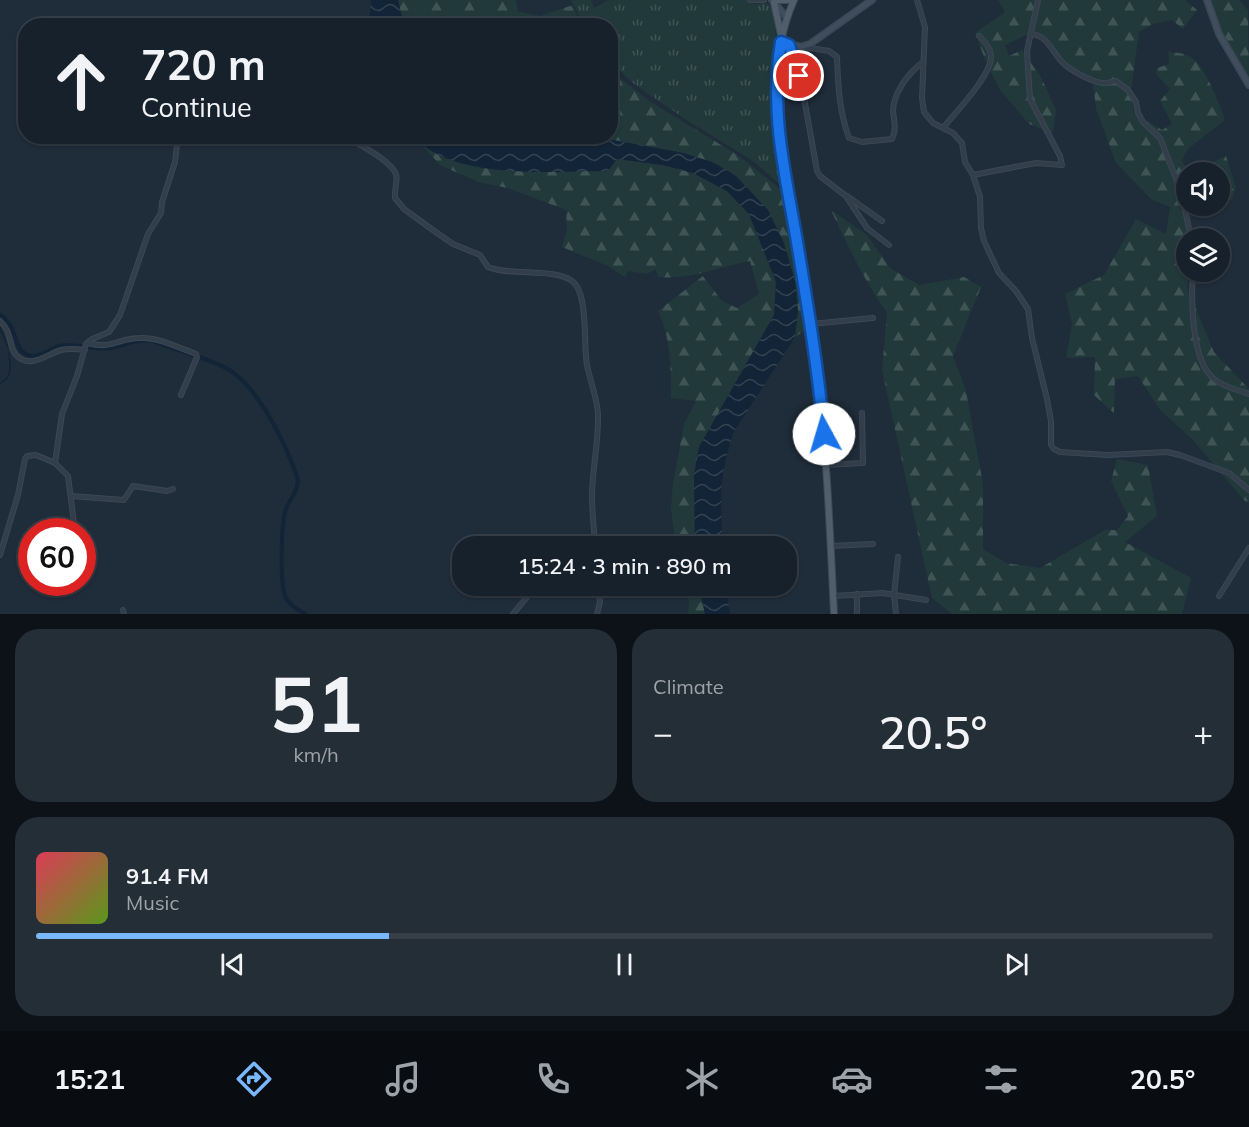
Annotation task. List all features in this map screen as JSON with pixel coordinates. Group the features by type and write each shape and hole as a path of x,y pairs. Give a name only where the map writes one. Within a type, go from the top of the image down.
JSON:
{"main road":[{"path":"782,40 774,1 788,0"},
{"path":"794,0 782,40 776,87 778,133 810,324 826,465 834,614"}],"street":[{"path":"750,0 764,0"},
{"path":"804,47 872,0"},
{"path":"917,0 925,27 922,63 924,112 929,120 962,143 965,162 973,175 980,197 981,228 984,241 999,273 1016,291 1028,309 1032,338 1051,421 1051,445 1060,452 1108,454 1167,452 1230,473 1249,490"},
{"path":"973,175 1021,164 1062,165 1060,156 1030,99 1026,60 1038,0"},
{"path":"1207,0 1219,34 1249,85"},
{"path":"774,1 787,18"},
{"path":"1031,34 1045,40 1063,63 1081,75 1106,83 1116,81 1128,90 1136,102 1143,122 1160,138 1181,191 1189,228"},
{"path":"943,128 971,95 990,66 992,58 989,48 980,36"},
{"path":"782,40 789,45 829,51 837,57 838,96 846,130 850,139 862,142 892,139 895,133 893,111 897,95 913,71 922,63"},
{"path":"789,45 803,92 817,171 820,176 882,221"},
{"path":"55,464 62,414 87,343 109,332 120,315 148,234 160,213 175,162 177,144"},
{"path":"358,144 376,155 395,172 395,198 404,209 453,244 480,255 488,267 504,272 529,272 558,276 569,279 577,285 583,307 586,363 598,413 592,496 594,536"},
{"path":"846,196 867,228 889,245"},
{"path":"1192,282 1192,314 1203,366 1216,381 1249,394"},
{"path":"810,324 873,318"},
{"path":"0,321 7,328 14,351 21,358 37,361 59,350 85,350"},
{"path":"87,343 107,346 146,338 196,354 197,357 181,395"},
{"path":"826,465 862,464 864,461 862,412"},
{"path":"0,555 27,456 33,454 55,464 68,476 74,518"},
{"path":"71,496 124,500 132,486 167,491 173,489"},
{"path":"831,546 873,544"},
{"path":"1220,596 1249,549"},
{"path":"896,614 894,595 898,557"},
{"path":"833,596 883,592 926,600"},
{"path":"857,594 857,614"},
{"path":"513,614 527,596"},
{"path":"597,614 599,596"}],"green space":[{"path":"398,0 516,0 518,12 540,16 573,5 578,18 402,18"},
{"path":"571,0 591,0 594,8 608,0 747,0 752,4 768,3 776,32 771,72 771,95 781,185 753,161 691,123 634,84 618,69 618,18 580,18"},
{"path":"998,0 1185,0 1197,10 1183,29 1172,20 1153,24 1139,32 1131,91 1134,113 1162,130 1172,124 1160,101 1170,89 1156,74 1157,68 1169,64 1168,51 1186,55 1202,68 1216,95 1225,120 1188,149 1183,162 1176,162 1176,216 1187,216 1189,228 1176,228 1176,282 1188,282 1187,287 1214,352 1249,389 1249,502 1245,501 1193,440 1160,410 1138,376 1115,379 1114,413 1094,395 1095,357 1066,358 1072,324 1065,294 1104,275 1136,219 1166,234 1170,207 1152,200 1116,163 1096,109 1093,83 1065,66 1048,42 1033,32 1005,45 1009,56 1022,50 1041,77 1056,110 1053,133 1029,124 1000,90 975,33 1005,12"},
{"path":"1209,0 1239,0 1248,10 1249,80 1220,28"},
{"path":"618,76 648,100 739,156 783,191 807,329 795,337 798,310 768,210 735,175 712,162 683,153 618,141"},
{"path":"421,144 445,159 617,159 663,165 693,173 727,191 749,214 776,283 774,315 699,447 694,475 695,536 675,536 671,509 673,484 684,424 696,401 671,398 668,343 658,311 703,276 722,301 737,308 759,294 750,261 682,277 658,277 656,269 647,274 628,271 625,277 608,266 562,247 567,229 566,210 507,188 479,182 440,165"},
{"path":"1226,156 1228,162 1213,162"},
{"path":"1230,169 1236,188 1230,200"},
{"path":"831,210 867,235 890,268 919,285 964,277 981,287 953,356 966,391 983,484 983,549 1006,563 1040,568 1105,530 1117,530 1128,516 1111,481 1117,459 1148,465 1157,516 1125,542 1191,578 1182,614 952,614 932,598 882,370 887,313 864,276"},
{"path":"687,596 701,596 705,614 688,614"}],"water":[{"path":"371,0 398,0 402,18 370,18"},
{"path":"618,141 683,153 712,162 735,175 768,210 784,243 795,281 798,310 795,337 733,433 721,488 722,536 695,536 694,475 699,447 774,315 776,281 749,214 727,191 693,173 663,165 617,159 608,171 533,172 479,167 454,161 432,151 423,144 618,144"},
{"path":"701,596 727,596 730,614 705,614"}],"waterway":[{"path":"0,315 13,330 18,346 28,355 42,354 66,345 104,349 135,342 152,341 218,364 238,376 270,418 287,451 298,480 284,516 282,570 284,594 287,600 305,614"},
{"path":"0,328 8,347"},
{"path":"0,383 9,374 9,353"}],"route":[{"path":"799,76 792,50 789,45 781,42 776,87 778,127 810,324 824,434"}]}
